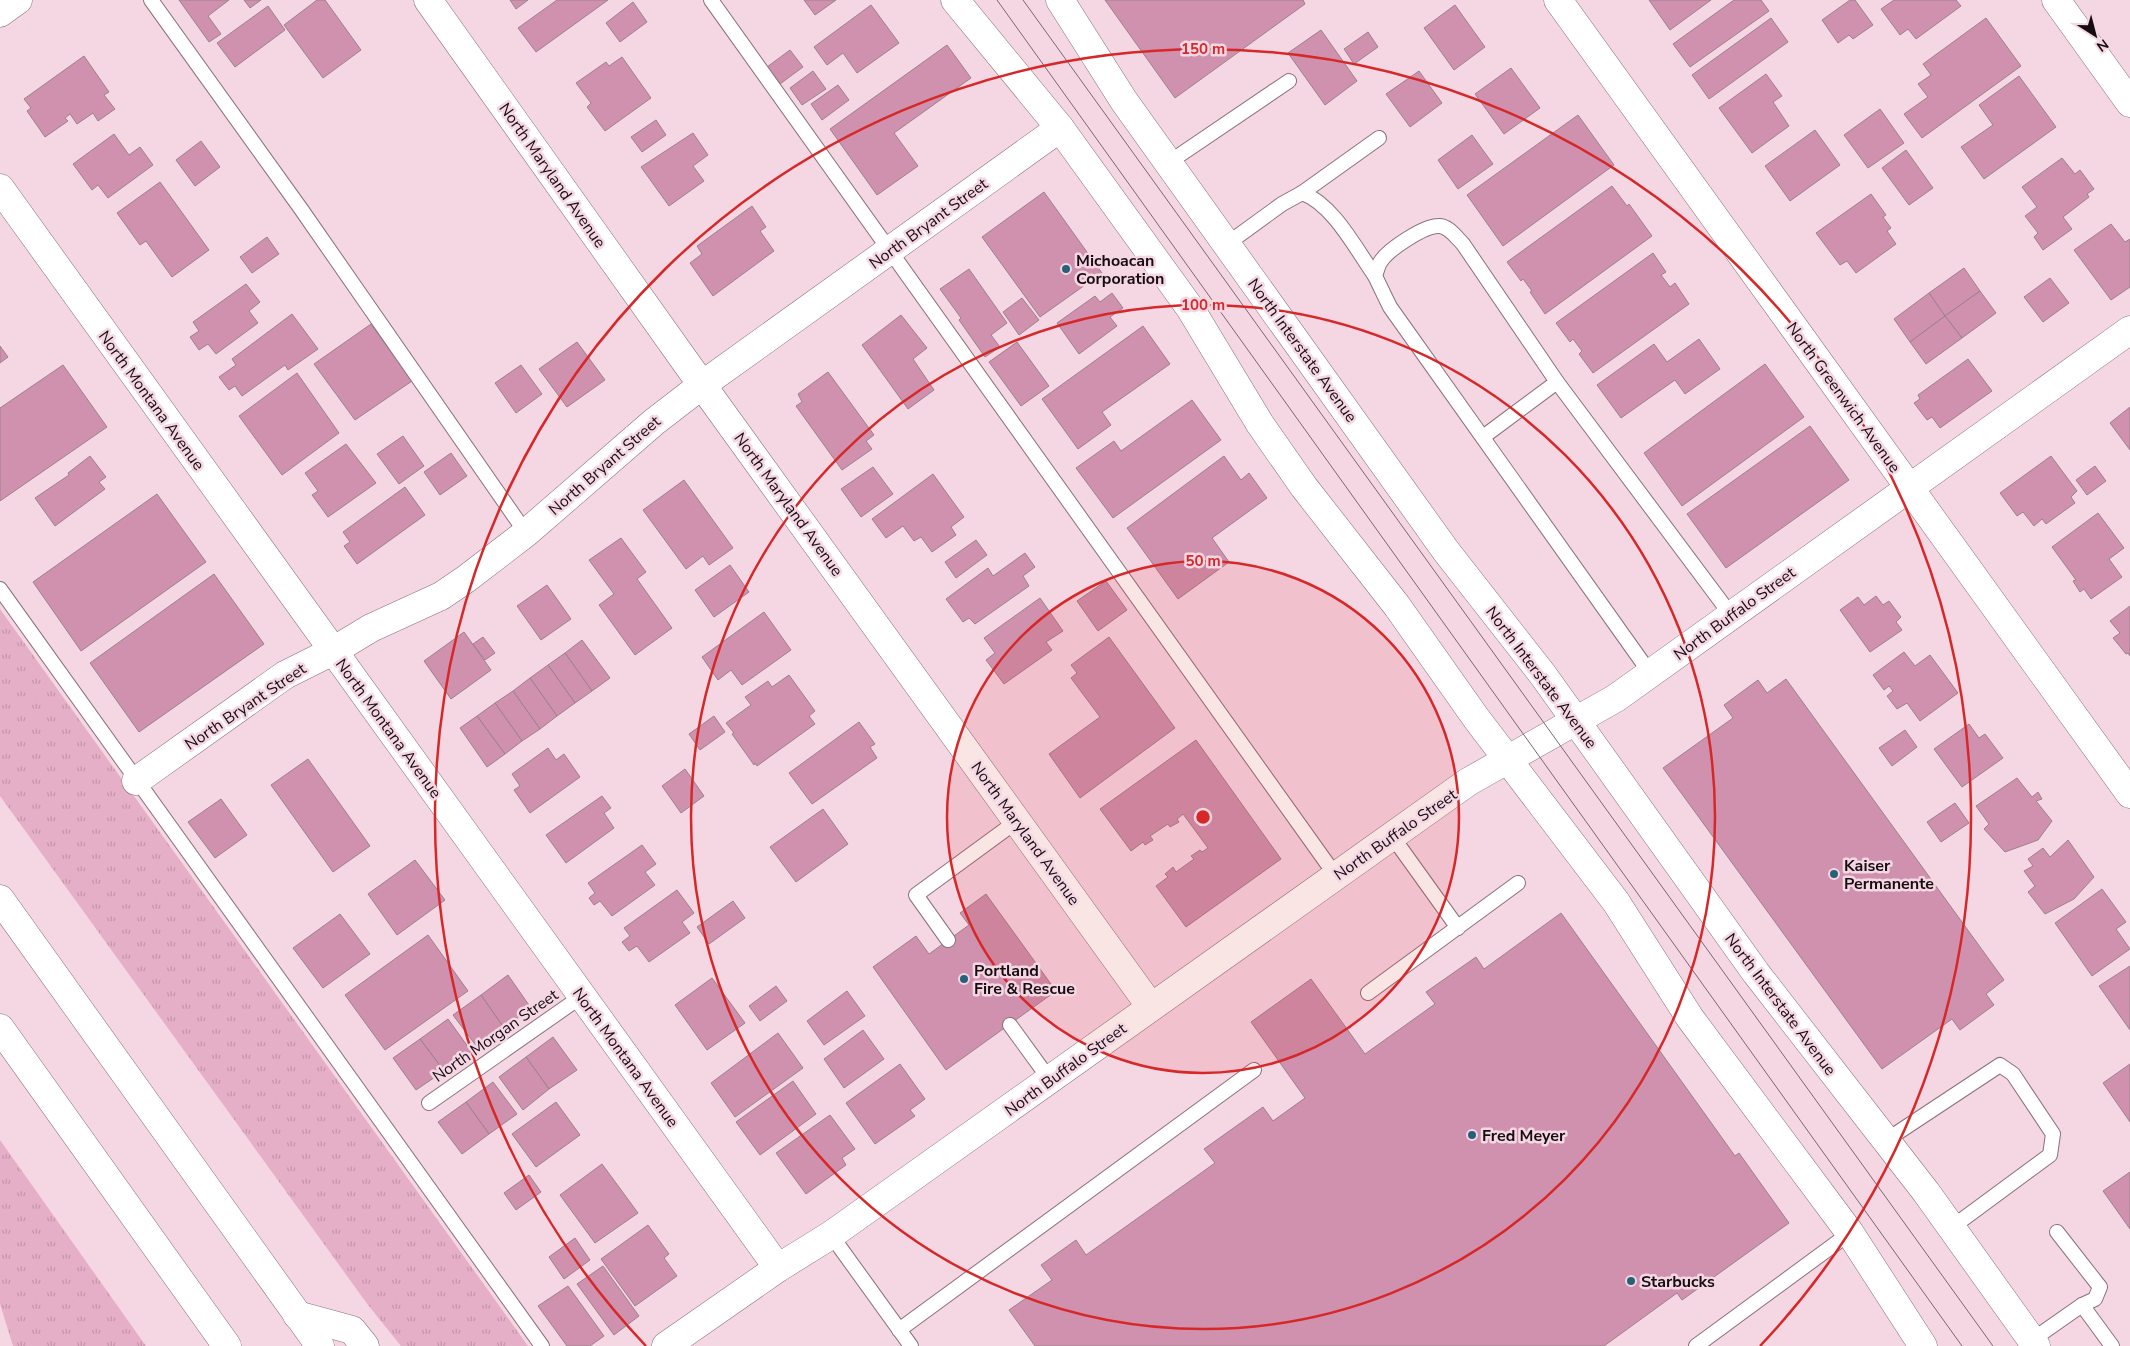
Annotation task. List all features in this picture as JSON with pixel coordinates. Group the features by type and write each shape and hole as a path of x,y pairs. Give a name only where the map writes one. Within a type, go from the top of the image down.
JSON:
{"main road":[{"path":"0,13 18,0"},
{"name":"North Maryland Avenue","path":"428,0 702,385 1152,1007"},
{"path":"955,0 1060,128 1190,308 1260,424 1304,487 1397,606 1508,760 1632,924 1664,979 1690,1018 1850,1233 1923,1346"},
{"name":"North Interstate Avenue","path":"1060,0 1124,101 1446,551 1544,675 1756,973 1886,1140 2034,1343"},
{"name":"North Greenwich Avenue","path":"1558,0 2130,794"},
{"path":"2056,0 2130,103"},
{"name":"North Bryant Street","path":"136,781 285,675 333,651 371,628 441,596 526,533 654,422 702,385 1060,128"},
{"name":"North Montana Avenue","path":"0,188 778,1268"},
{"name":"North Buffalo Street","path":"666,1346 778,1268 831,1236 1468,782 1616,698 2130,330"},
{"path":"0,899 320,1346"},
{"path":"0,1028 227,1346"},
{"path":"196,1303 216,1346"},
{"path":"297,1315 352,1330 365,1346"}],"lane":[{"path":"151,0 301,209 526,533"},
{"path":"711,0 1336,876"},
{"path":"1168,163 1289,81"},
{"path":"1226,244 1282,204 1302,193 1378,138"},
{"path":"1302,193 1313,197 1322,204 1337,221 1374,276 1390,307 1650,673"},
{"path":"1374,276 1382,260 1407,240 1425,230 1438,226 1449,229 1463,244 1557,382 1731,615"},
{"path":"1483,437 1557,382"},
{"path":"0,589 542,1346"},
{"path":"948,940 916,895 1017,821"},
{"path":"1392,836 1458,928"},
{"path":"1368,993 1518,883"},
{"name":"North Morgan Street","path":"429,1103 582,996"},
{"path":"1010,1024 1050,1080"},
{"path":"1886,1140 2000,1065 2013,1074 2053,1134 2050,1155 1951,1228"},
{"path":"899,1330 1254,1070"},
{"path":"2034,1343 2082,1306 2095,1299 2100,1287 2057,1232"},
{"path":"1696,1346 1850,1233"},
{"path":"831,1236 911,1346"},
{"path":"2082,1306 2112,1346"}],"green space":[{"path":"0,609 528,1346 401,1346 368,1305 0,796"},
{"path":"0,1140 146,1346 13,1346 0,1304"}],"building":[{"path":"179,0 229,0 208,16 221,34 209,42"},
{"path":"244,0 261,0 250,8"},
{"path":"317,0 325,0 361,50 323,78 284,25"},
{"path":"510,0 528,0 516,9"},
{"path":"557,0 608,0 536,52 518,28"},
{"path":"804,0 836,0 815,15"},
{"path":"1105,0 1303,0 1305,4 1175,98"},
{"path":"1649,0 1711,0 1670,30"},
{"path":"1734,0 1761,0 1769,11 1690,67 1673,44"},
{"path":"1850,0 1855,0 1873,25 1853,39 1849,35 1838,43 1822,20"},
{"path":"1894,0 1956,0 1961,6 1916,39 1908,29 1900,35 1881,9"},
{"path":"633,2 647,22 620,42 606,23"},
{"path":"871,5 899,43 857,73 843,53 827,65 814,47"},
{"path":"1455,5 1485,47 1454,70 1424,28"},
{"path":"268,6 285,30 235,67 217,43"},
{"path":"1771,18 1788,42 1709,99 1692,75"},
{"path":"1986,18 2021,66 1922,138 1904,114 1928,97 1918,84 1931,75 1923,64"},
{"path":"1321,30 1357,81 1325,105 1288,53"},
{"path":"1368,32 1378,47 1354,64 1344,49"},
{"path":"947,45 971,78 894,133 918,166 877,195 830,129"},
{"path":"790,50 803,67 780,84 767,67"},
{"path":"84,56 109,92 104,95 115,109 98,121 93,113 77,124 70,114 65,118 68,121 45,137 27,111 31,108 24,99"},
{"path":"622,57 651,98 605,131 587,107 591,103 576,83 606,62 609,66"},
{"path":"1511,68 1540,108 1504,134 1475,94"},
{"path":"813,71 826,89 802,105 790,88"},
{"path":"1419,71 1442,103 1410,127 1386,94"},
{"path":"1766,74 1782,96 1773,102 1789,126 1752,153 1719,108"},
{"path":"2019,76 2056,127 1984,179 1961,147 1993,125 1979,105"},
{"path":"838,85 849,100 822,120 811,104"},
{"path":"1880,109 1904,143 1868,168 1844,135"},
{"path":"1578,115 1614,165 1503,246 1467,195"},
{"path":"656,120 666,135 642,152 631,137"},
{"path":"1815,130 1840,165 1790,201 1765,166"},
{"path":"693,133 708,155 693,166 704,181 669,206 641,167"},
{"path":"114,134 129,155 140,147 153,165 108,198 98,185 92,190 73,164"},
{"path":"1472,135 1493,164 1458,189 1438,160"},
{"path":"201,141 220,167 195,186 176,160"},
{"path":"1906,150 1933,188 1909,205 1882,168"},
{"path":"2062,158 2075,174 2080,170 2094,189 2087,194 2089,197 2063,217 2072,229 2043,250 2034,237 2038,233 2025,216 2037,207 2022,187"},
{"path":"160,182 209,250 172,277 146,241 140,245 117,213"},
{"path":"1612,186 1627,206 1629,204 1652,236 1545,314 1530,292 1532,291 1523,279 1521,281 1507,262"},
{"path":"1044,192 1102,273 1040,317 982,237"},
{"path":"1871,194 1886,215 1883,217 1891,228 1887,231 1896,244 1856,273 1847,261 1840,265 1816,233"},
{"path":"752,206 766,227 760,231 774,251 713,296 690,263 702,254 697,246"},
{"path":"2111,224 2125,242 2130,239 2130,287 2111,300 2074,250"},
{"path":"267,237 279,254 252,273 240,257"},
{"path":"1653,253 1666,272 1661,275 1670,287 1675,283 1689,304 1593,373 1579,354 1582,351 1573,339 1570,342 1556,323"},
{"path":"1964,268 1980,291 1945,316 1929,293"},
{"path":"969,269 1007,323 991,335 1000,347 985,357 959,320 961,318 940,289"},
{"path":"2050,278 2069,303 2043,322 2024,297"},
{"path":"246,284 260,302 249,311 258,323 216,354 208,344 199,350 190,337 199,331 193,322"},
{"path":"1980,291 1996,313 1962,338 1945,316"},
{"path":"1112,293 1123,308 1110,317 1117,326 1079,354 1057,323 1095,296 1100,302"},
{"path":"1929,293 1945,316 1910,342 1894,319"},
{"path":"1022,298 1039,320 1019,335 1003,312"},
{"path":"292,314 318,349 288,370 285,365 242,396 235,386 229,390 219,377 236,365 232,359"},
{"path":"901,315 927,348 913,359 934,390 908,409 862,345"},
{"path":"1945,316 1962,338 1926,364 1910,342"},
{"path":"371,324 412,381 355,420 314,364"},
{"path":"1143,326 1170,364 1102,412 1111,425 1078,449 1042,399"},
{"path":"1699,339 1720,369 1685,394 1675,380 1621,418 1597,385 1654,344 1667,362"},
{"path":"577,342 605,380 567,407 539,369"},
{"path":"1017,342 1049,386 1021,406 989,362"},
{"path":"0,346 8,357 0,363"},
{"path":"1968,359 1992,391 1940,428 1932,417 1927,420 1914,403 1920,399 1918,395"},
{"path":"1765,364 1804,417 1682,506 1644,453"},
{"path":"63,365 107,427 0,501 0,408"},
{"path":"521,365 542,394 516,413 495,383"},
{"path":"828,372 874,435 866,441 872,449 842,470 796,406 802,402 798,394"},
{"path":"297,373 339,433 282,475 239,416"},
{"path":"1192,400 1221,440 1113,518 1076,468 1114,441 1121,451"},
{"path":"2130,407 2130,450 2110,423"},
{"path":"1810,426 1849,480 1726,568 1687,514"},
{"path":"403,436 424,466 399,484 377,454"},
{"path":"346,444 376,483 328,517 312,495 318,491 305,473"},
{"path":"451,453 467,476 440,495 424,472"},
{"path":"90,456 106,477 99,482 105,489 55,526 35,498 69,475 68,473"},
{"path":"1224,456 1241,480 1249,473 1267,498 1212,538 1229,562 1178,599 1127,528"},
{"path":"2051,456 2077,491 2071,497 2075,503 2046,524 2042,519 2034,526 2023,512 2017,516 2000,493"},
{"path":"2095,466 2106,481 2087,495 2076,480"},
{"path":"873,467 893,494 861,517 841,489"},
{"path":"933,474 964,517 951,527 956,535 932,552 921,537 914,541 903,526 886,538 872,519"},
{"path":"684,480 733,548 709,565 703,556 686,569 643,510"},
{"path":"405,487 425,515 357,564 344,546 350,542 343,532"},
{"path":"157,494 206,562 81,651 33,582"},
{"path":"2098,513 2124,548 2109,559 2122,577 2091,599 2084,589 2080,592 2073,581 2076,580 2052,547"},
{"path":"621,538 646,572 637,579 672,628 635,655 599,605 614,594 589,560"},
{"path":"976,540 987,555 956,578 945,562"},
{"path":"1025,553 1035,567 1023,576 1029,586 975,624 969,618 963,622 946,599 988,568 993,576"},
{"path":"730,565 749,592 714,617 695,590"},
{"path":"214,574 264,644 139,732 90,663"},
{"path":"1106,581 1127,610 1098,631 1077,601"},
{"path":"547,585 571,619 541,640 517,606"},
{"path":"1876,596 1883,605 1889,601 1901,617 1896,622 1902,630 1870,652 1840,610 1858,597 1864,605"},
{"path":"1040,598 1063,631 1046,642 1052,650 1004,684 986,660 995,653 984,638"},
{"path":"2130,606 2130,656 2128,653 2126,654 2113,638 2120,633 2110,621"},
{"path":"764,612 791,650 742,685 731,670 718,680 702,657"},
{"path":"464,632 491,670 451,699 424,661"},
{"path":"483,637 495,653 485,660 473,644"},
{"path":"1109,637 1175,728 1080,798 1049,754 1100,717 1071,678 1077,673 1071,665"},
{"path":"582,640 610,678 592,691 565,653"},
{"path":"1904,652 1915,666 1930,655 1958,693 1920,721 1907,703 1897,709 1887,696 1893,691 1889,686 1884,690 1873,675"},
{"path":"565,653 592,691 575,703 548,665"},
{"path":"548,665 575,703 557,716 530,678"},
{"path":"789,675 815,711 809,716 815,724 757,766 755,763 754,765 726,723 751,705 745,697 768,681 772,687"},
{"path":"530,678 557,716 540,729 513,691"},
{"name":"Kaiser Permanente","path":"1786,679 2004,980 1986,994 1994,1005 1960,1030 1952,1019 1882,1069 1663,768 1733,718 1724,705 1758,680 1767,693"},
{"path":"513,691 540,729 522,741 495,703"},
{"path":"495,703 522,741 505,754 477,716"},
{"path":"477,716 505,754 487,767 460,728"},
{"path":"714,716 725,732 700,750 689,734"},
{"path":"859,722 875,744 870,747 877,758 812,804 789,773"},
{"path":"1969,724 1979,738 1985,734 2003,758 1962,787 1934,749"},
{"path":"1905,730 1917,747 1892,766 1879,748"},
{"path":"1196,740 1281,859 1186,927 1156,886 1168,877 1165,874 1173,867 1176,872 1194,859 1191,856 1200,850 1202,852 1208,848 1183,814 1177,819 1179,822 1170,827 1168,824 1150,836 1153,840 1145,845 1143,842 1131,851 1100,809"},
{"path":"548,748 556,760 564,754 580,777 530,813 514,790 520,786 512,774"},
{"path":"308,759 370,846 333,872 271,785"},
{"path":"685,769 704,796 681,813 662,786"},
{"path":"2017,778 2032,797 2038,792 2042,799 2036,801 2052,821 2038,840 2005,852 1984,829 1989,824 1976,806"},
{"path":"602,796 611,808 604,813 614,828 566,863 546,835"},
{"path":"221,799 247,835 215,858 188,822"},
{"path":"1955,803 1969,823 1941,842 1927,822"},
{"path":"823,809 848,844 796,882 770,847"},
{"path":"2068,840 2094,877 2074,899 2045,914 2028,892 2035,886 2024,871 2033,866 2028,859 2043,848 2050,857"},
{"path":"642,845 656,864 645,872 655,885 612,916 600,901 594,905 589,898 595,893 588,883"},
{"path":"415,860 445,900 397,935 368,894"},
{"path":"2102,889 2126,922 2116,929 2130,949 2092,976 2055,923"},
{"path":"677,890 694,913 682,922 690,933 649,962 637,946 629,951 622,942 630,936 624,928"},
{"name":"Portland Fire & Rescue","path":"986,894 1056,991 946,1070 873,967 916,936 929,954 969,925 960,913"},
{"path":"733,901 745,918 709,944 697,927"},
{"name":"Fred Meyer","path":"1561,913 1735,1156 1739,1153 1789,1223 1682,1300 1677,1293 1604,1346 1035,1346 1009,1310 1052,1280 1041,1265 1076,1240 1086,1255 1215,1163 1204,1149 1263,1107 1273,1121 1305,1098 1251,1022 1311,979 1365,1054 1435,1004 1426,992 1476,957 1484,969"},
{"path":"340,914 370,954 323,988 293,948"},
{"path":"428,935 468,991 385,1050 345,995"},
{"path":"2130,966 2130,1030 2099,986"},
{"path":"508,975 531,1008 504,1028 481,995"},
{"path":"712,978 745,1023 707,1050 675,1005"},
{"path":"776,986 787,1001 760,1021 749,1006"},
{"path":"847,991 865,1016 824,1045 807,1021"},
{"path":"481,995 504,1028 477,1047 453,1015"},
{"path":"448,1019 471,1051 444,1071 420,1039"},
{"path":"863,1030 884,1059 844,1088 824,1059"},
{"path":"778,1033 803,1068 735,1117 711,1083"},
{"path":"553,1037 577,1070 549,1089 526,1057"},
{"path":"420,1039 444,1071 416,1090 393,1058"},
{"path":"526,1057 549,1089 523,1110 499,1077"},
{"path":"900,1064 925,1099 910,1110 915,1116 875,1144 846,1103"},
{"path":"2130,1064 2130,1122 2103,1083"},
{"path":"793,1081 816,1114 760,1155 736,1122"},
{"path":"493,1082 517,1114 489,1134 466,1102"},
{"path":"466,1102 489,1134 462,1154 438,1122"},
{"path":"556,1102 580,1135 536,1167 512,1134"},
{"path":"830,1115 855,1149 842,1158 846,1165 806,1194 776,1153"},
{"path":"602,1164 638,1213 595,1243 560,1195"},
{"path":"2130,1172 2130,1229 2103,1191"},
{"path":"529,1175 541,1192 516,1210 504,1193"},
{"path":"648,1225 669,1254 664,1258 677,1276 635,1306 601,1259"},
{"path":"575,1238 590,1260 564,1279 549,1257"},
{"path":"603,1266 639,1316 614,1335 577,1284"},
{"path":"568,1286 604,1336 590,1346 567,1346 538,1306"}],"tram line":[{"path":"997,0 1962,1346"},
{"path":"1023,0 1993,1346"}],"place":[{"name":"Michoacan Corporation","path":"1066,269"},
{"name":"Kaiser Permanente","path":"1834,874"},
{"name":"Portland Fire & Rescue","path":"964,979"},
{"name":"Fred Meyer","path":"1472,1135"},
{"name":"Starbucks","path":"1631,1281"}]}
